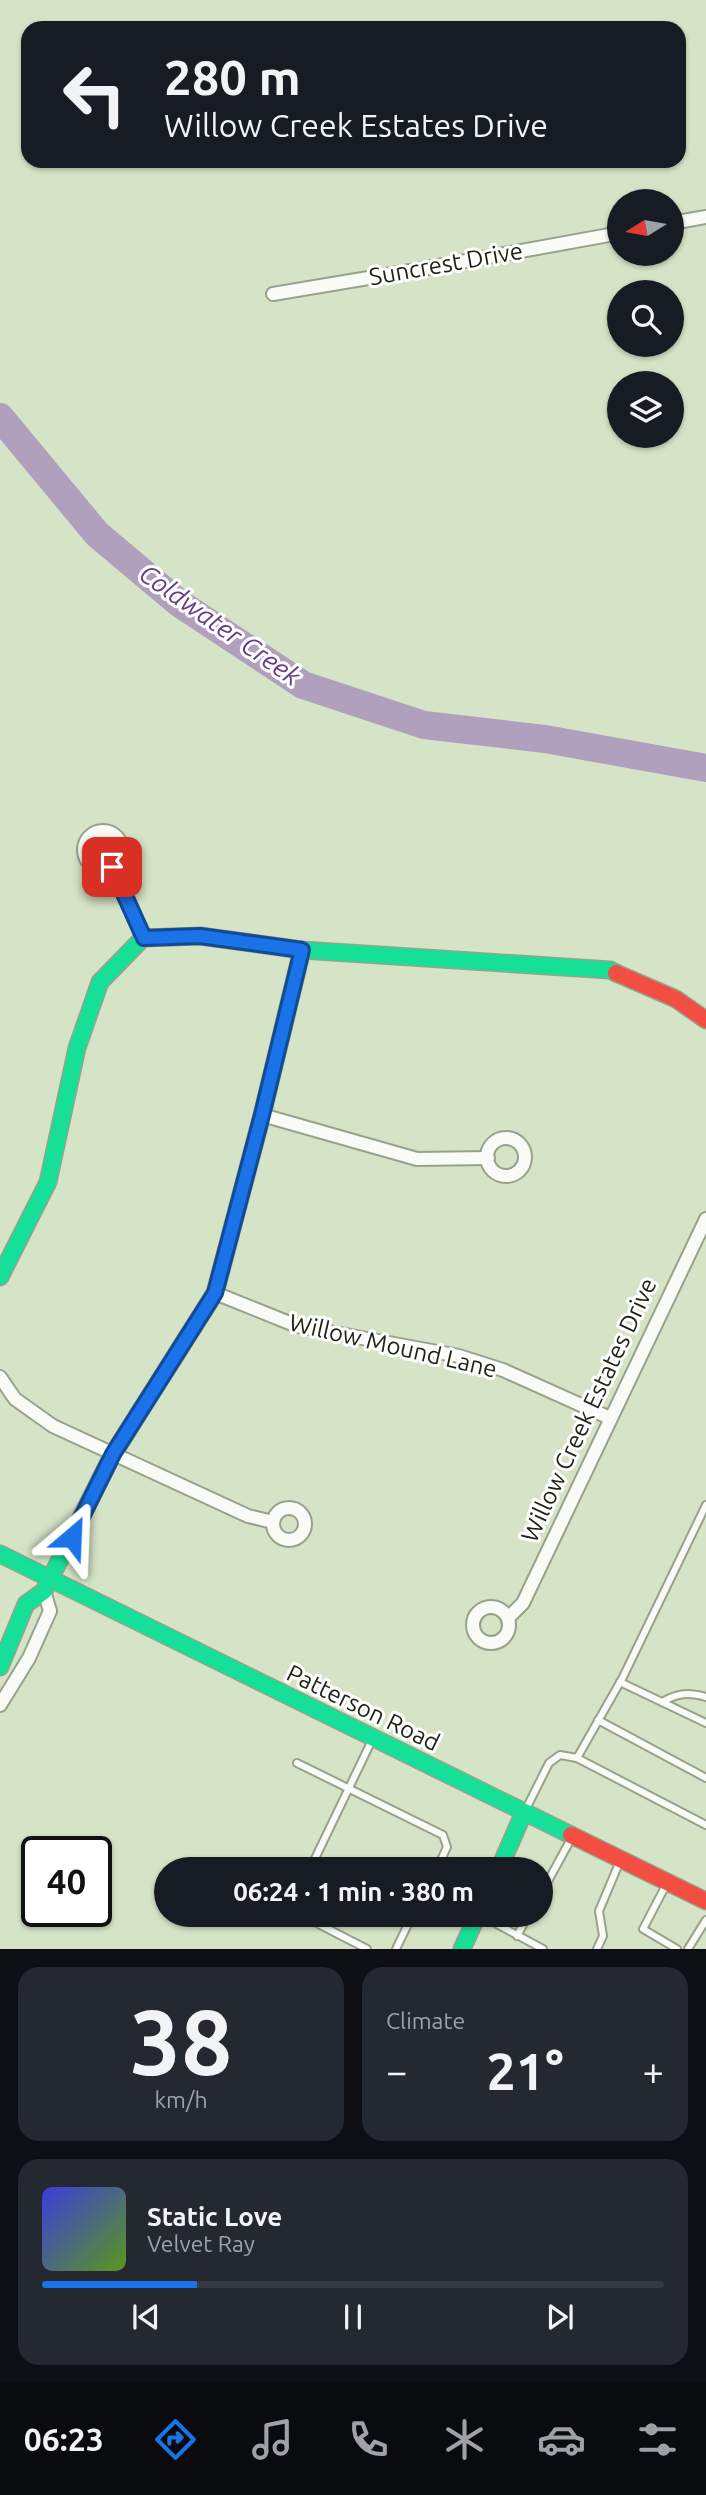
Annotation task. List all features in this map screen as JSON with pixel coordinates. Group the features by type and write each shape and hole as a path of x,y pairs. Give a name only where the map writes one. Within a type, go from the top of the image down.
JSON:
{"street":[{"path":"684,221 706,217"},
{"name":"Suncrest Drive","path":"273,294 607,235"},
{"path":"112,867 144,938"},
{"path":"0,1277 48,1182 77,1048 100,982 144,938 200,936 302,950 610,970 676,999 706,1020"},
{"path":"0,1667 26,1604 48,1585 113,1454 215,1293 302,950"},
{"path":"262,1115 417,1158 488,1158"},
{"name":"Willow Creek Estates Drive","path":"508,1618 523,1603 706,1219"},
{"name":"Willow Mound Lane","path":"215,1293 297,1326 459,1356 503,1370 610,1418"},
{"path":"0,1377 15,1399 53,1426 248,1516 273,1522"},
{"name":"Patterson Road","path":"0,1554 48,1585 373,1738 706,1901"},
{"path":"0,1705 29,1658 50,1611 48,1585"},
{"path":"504,1857 524,1812"},
{"path":"462,1949 472,1927"}],"lane":[{"path":"577,1758 620,1682 706,1505"},
{"path":"620,1682 706,1723"},
{"path":"662,1702 676,1694 690,1693 706,1697"},
{"path":"598,1720 706,1778"},
{"path":"316,1857 373,1738"},
{"path":"524,1812 549,1763 560,1755 577,1758 706,1825"},
{"path":"298,1763 443,1835 447,1847 442,1857"},
{"path":"553,1872 573,1836"},
{"path":"597,1949 603,1936 599,1911 621,1860"},
{"path":"667,1882 643,1929 677,1949"},
{"path":"688,1949 706,1920"},
{"path":"324,1927 367,1949"},
{"path":"396,1949 407,1927"},
{"path":"501,1927 543,1949"},
{"path":"517,1936 522,1927"}],"waterway":[{"name":"Coldwater Creek","path":"0,417 97,534 179,603 303,685 424,725 545,739 706,768"}],"traffic: fast":[{"path":"0,1277 48,1182 77,1048 100,982 143,938 200,936 302,950 610,970 616,973"},
{"path":"0,1667 26,1604 44,1591 113,1454 215,1293 302,950"},
{"path":"0,1554 571,1835"},
{"path":"504,1857 524,1812"},
{"path":"462,1949 472,1927"}],"traffic: jam":[{"path":"616,973 676,999 706,1020"},
{"path":"571,1835 706,1901"}],"route":[{"path":"72,1537 113,1454 215,1293 302,950 200,936 144,938 112,867"}]}
